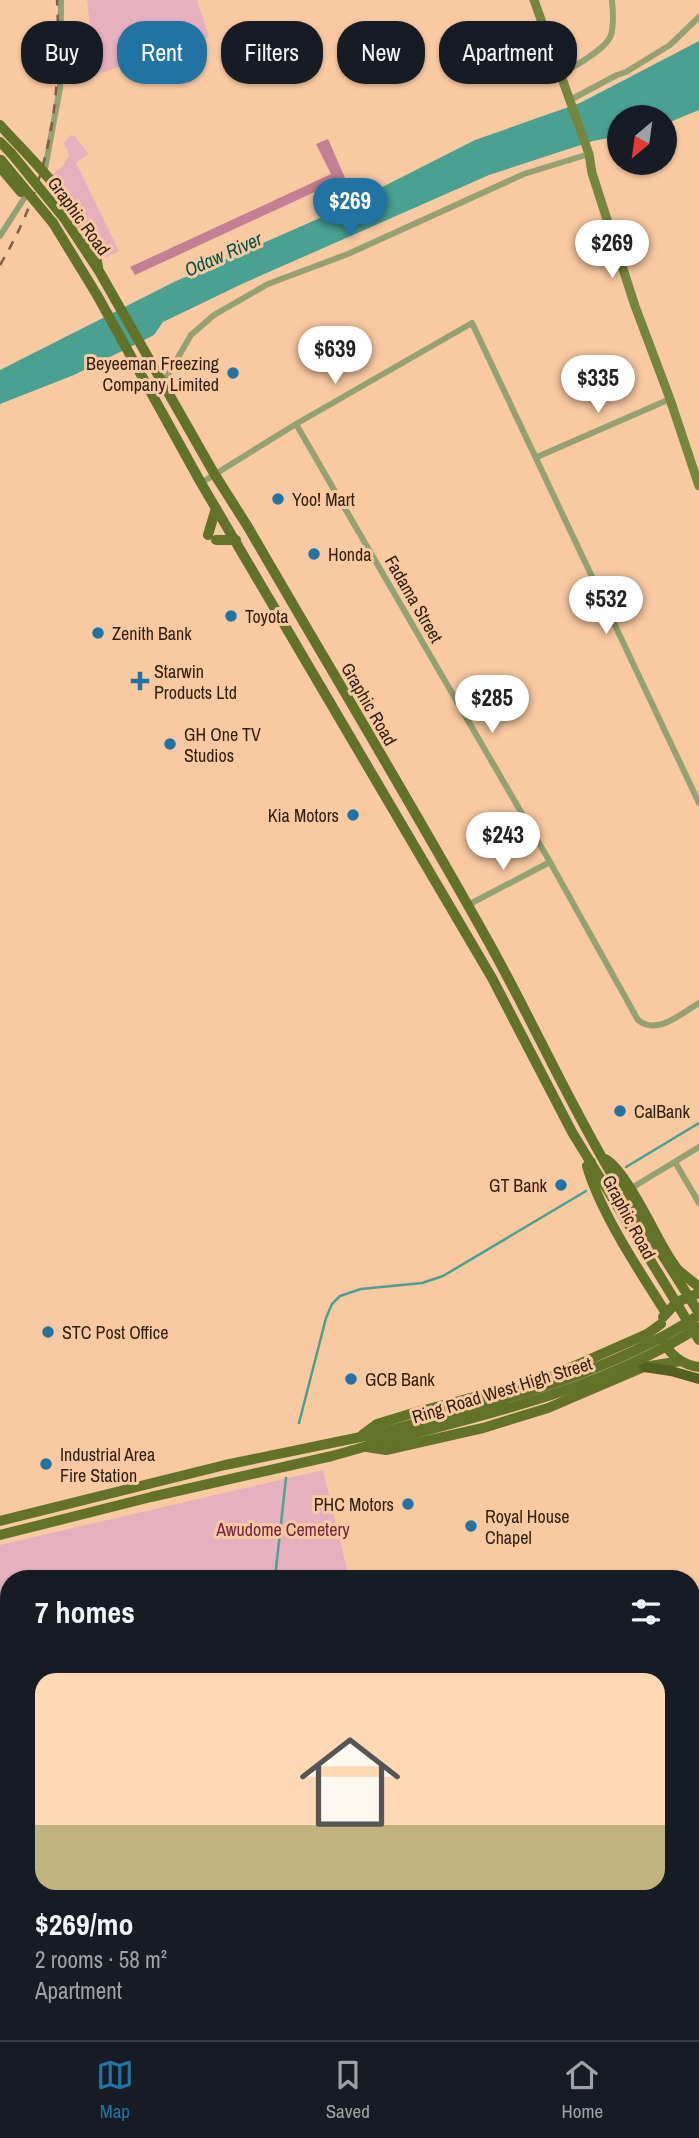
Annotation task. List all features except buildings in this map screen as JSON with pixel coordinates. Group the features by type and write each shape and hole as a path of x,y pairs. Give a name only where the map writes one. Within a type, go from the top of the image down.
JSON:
{"highway":[{"path":"644,1367 699,1379"}],"main road":[{"path":"0,125 44,174 89,237 99,271"},
{"name":"Graphic Road","path":"0,142 64,218 99,271 162,385 248,527 468,905 522,1002 601,1157 615,1167 661,1244 684,1275 699,1286"},
{"name":"Graphic Road","path":"0,160 53,223 77,261 201,483 492,978 572,1132 591,1162 587,1166 590,1177 613,1223 666,1312"},
{"path":"0,167 77,261"},
{"path":"216,508 212,538 236,540"},
{"path":"601,1157 699,1314 679,1334"},
{"path":"591,1162 699,1340"},
{"path":"684,1275 699,1280"},
{"path":"699,1293 677,1302 666,1312 661,1324 665,1345 681,1361 699,1367"},
{"name":"Ring Road West High Street","path":"362,1442 377,1424 547,1378 647,1334 661,1324"},
{"path":"679,1334 699,1327"},
{"name":"Ring Road West High Street","path":"0,1535 321,1458 362,1442 544,1387 679,1334"},
{"name":"Ring Road West High Street","path":"0,1521 225,1465 318,1445 362,1442 386,1450 509,1420 548,1408 644,1367 681,1361"}],"street":[{"path":"44,174 60,88 61,0"},
{"path":"534,0 542,21"},
{"path":"577,65 607,43 612,34 612,0"},
{"path":"571,102 670,45 699,17"},
{"path":"565,84 635,306 699,486"},
{"path":"162,385 191,335 214,315 268,284 348,254 524,174 588,152"},
{"path":"0,236 25,197"},
{"path":"201,483 296,424 472,323 699,803"},
{"path":"537,457 670,399"},
{"name":"Fadama Street","path":"296,424 641,1023 659,1026 699,1003"},
{"path":"468,905 550,862"},
{"path":"630,1189 699,1147"},
{"path":"674,1162 699,1203"}],"green space":[{"path":"87,0 197,0 204,21 117,21 117,68 103,72 103,21 89,21"},
{"path":"71,135 75,136 88,154 76,163 119,251 106,258 52,175 63,166 69,155 64,143"},
{"name":"Awudome Cemetery","path":"323,1470 347,1570 0,1570 0,1545"}],"shaded area":[{"path":"328,139 345,178 135,275 130,267 331,174 316,144"}],"water":[{"path":"699,41 699,110 677,119 677,105 607,105 607,138 489,175 244,283 163,322 154,335 74,375 0,404 0,370 174,282 329,214 475,140 580,103"}],"waterway":[{"path":"626,1167 699,1123"},
{"path":"299,1423 326,1318 332,1304 340,1296 361,1289 422,1283 443,1276 586,1191"},
{"path":"276,1570 286,1478"}],"railway":[{"path":"0,265 31,201 50,137 57,70 57,0"}],"place":[{"name":"Beyeeman Freezing Company Limited","path":"233,373"},
{"name":"Yoo! Mart","path":"278,499"},
{"name":"Honda","path":"314,554"},
{"name":"Toyota","path":"231,616"},
{"name":"Zenith Bank","path":"98,633"},
{"name":"Starwin Products Ltd","path":"140,681"},
{"name":"GH One TV Studios","path":"170,744"},
{"name":"Kia Motors","path":"353,815"},
{"name":"CalBank","path":"620,1111"},
{"name":"GT Bank","path":"561,1185"},
{"name":"STC Post Office","path":"48,1332"},
{"name":"GCB Bank","path":"351,1379"},
{"name":"Industrial Area Fire Station","path":"46,1464"},
{"name":"PHC Motors","path":"408,1504"},
{"name":"Royal House Chapel","path":"471,1526"}],"water label":[{"name":"Odaw River","path":"223,254"}]}
